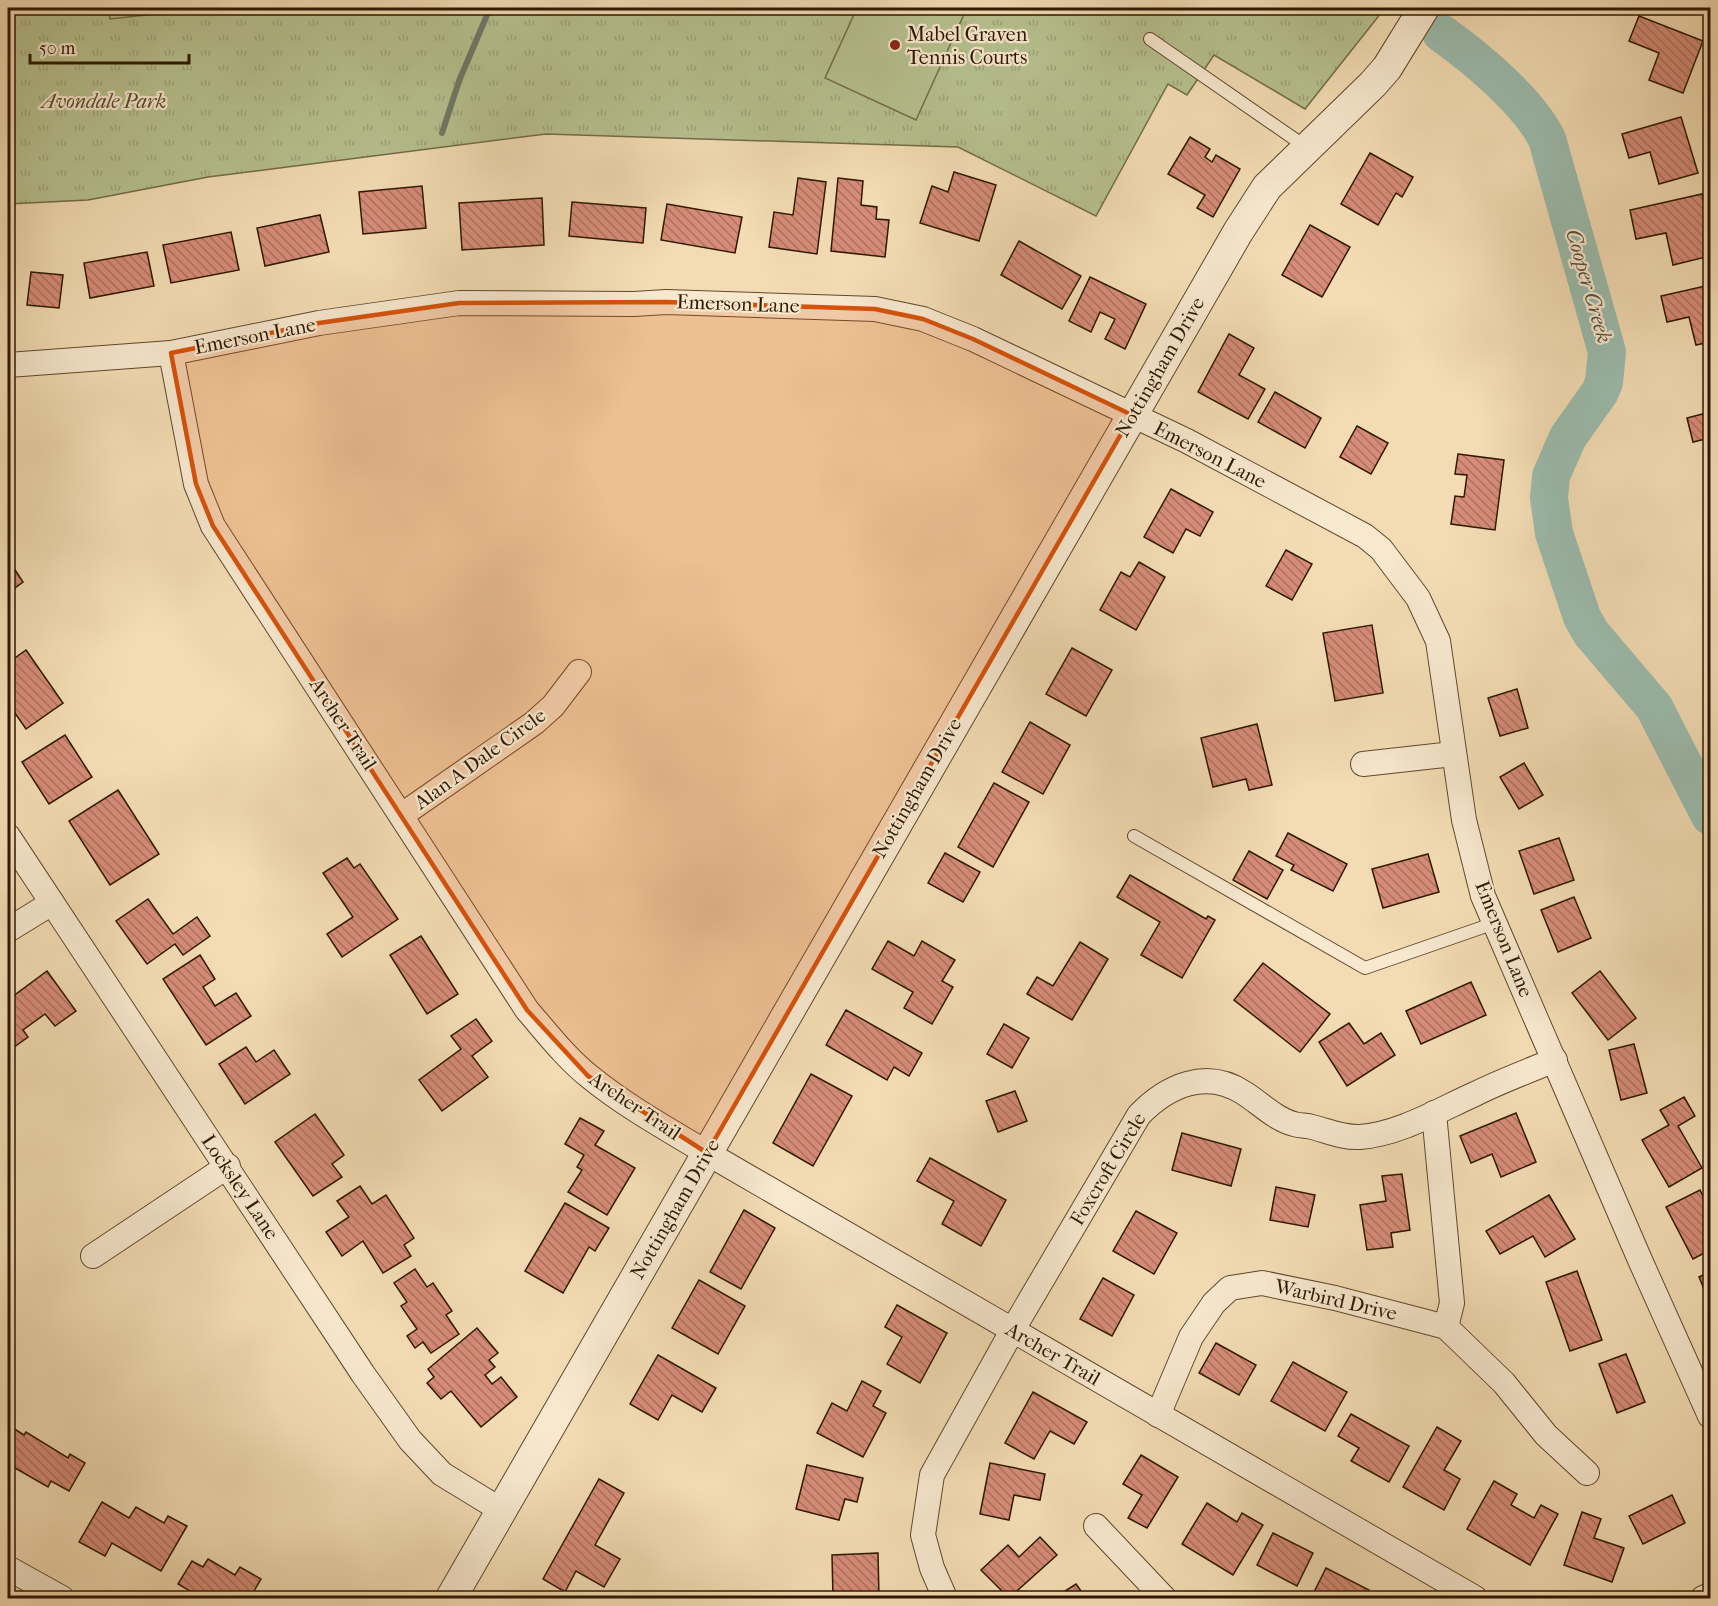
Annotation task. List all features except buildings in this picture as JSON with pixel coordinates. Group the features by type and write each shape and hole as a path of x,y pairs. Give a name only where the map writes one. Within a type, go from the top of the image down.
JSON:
{"street":[{"name":"Nottingham Drive","path":"451,1599 1238,232 1267,187 1373,84 1424,8"},
{"name":"Emerson Lane","path":"8,365 171,353 319,323 459,303 634,304 666,302 875,309 923,319 973,339 1132,415 1365,536 1381,549 1418,598 1438,641 1464,820 1483,896 1710,1416"},
{"name":"Archer Trail","path":"171,353 196,484 213,526 527,1010 588,1076 621,1100 707,1153 1475,1599"},
{"name":"Alan A Dale Circle","path":"402,815 534,723 553,706 579,672"},
{"path":"1363,765 1453,754"},
{"name":"Locksley Lane","path":"8,836 228,1166 363,1374 410,1440 442,1474 501,1510"},
{"path":"8,930 52,903"},
{"name":"Foxcroft Circle","path":"945,1599 932,1568 923,1535 932,1475 1012,1331 1138,1115 1154,1099 1179,1085 1198,1080 1220,1084 1243,1092 1259,1106 1292,1124 1311,1127 1334,1135 1360,1137 1386,1132 1555,1060"},
{"path":"1434,1113 1452,1303 1446,1327"},
{"path":"93,1256 228,1166"},
{"name":"Warbird Drive","path":"1158,1415 1191,1337 1214,1303 1230,1288 1262,1283 1335,1298 1446,1327 1504,1383 1546,1435 1587,1473"},
{"path":"1096,1526 1164,1599"},
{"path":"8,1568 62,1599"},
{"path":"1702,1599 1710,1595"}],"lane":[{"path":"1150,39 1306,147"},
{"path":"1134,836 1365,968 1495,923"}],"highlighted area":[{"path":"666,302 875,309 923,319 973,339 1132,415 707,1153 588,1076 527,1010 213,526 196,484 171,353 319,323 459,303"}],"green space":[{"name":"Avondale Park","path":"8,8 1385,8 1305,109 1214,55 1187,95 1168,84 1096,216 958,147 546,134 208,177 88,200 8,204"},
{"path":"109,8 211,8 110,19"},
{"name":"Mabel Graven Tennis Courts","path":"857,8 955,8 965,12 916,120 825,78"}],"waterway":[{"path":"442,133 459,81 490,8"},
{"name":"Cooper Creek","path":"1441,33 1500,81 1527,110 1547,139 1607,352 1604,382 1600,392 1568,437 1551,476 1549,498 1554,533 1582,617 1591,633 1654,707 1710,816"}],"place":[{"name":"Mabel Graven Tennis Courts","path":"895,45"}]}
